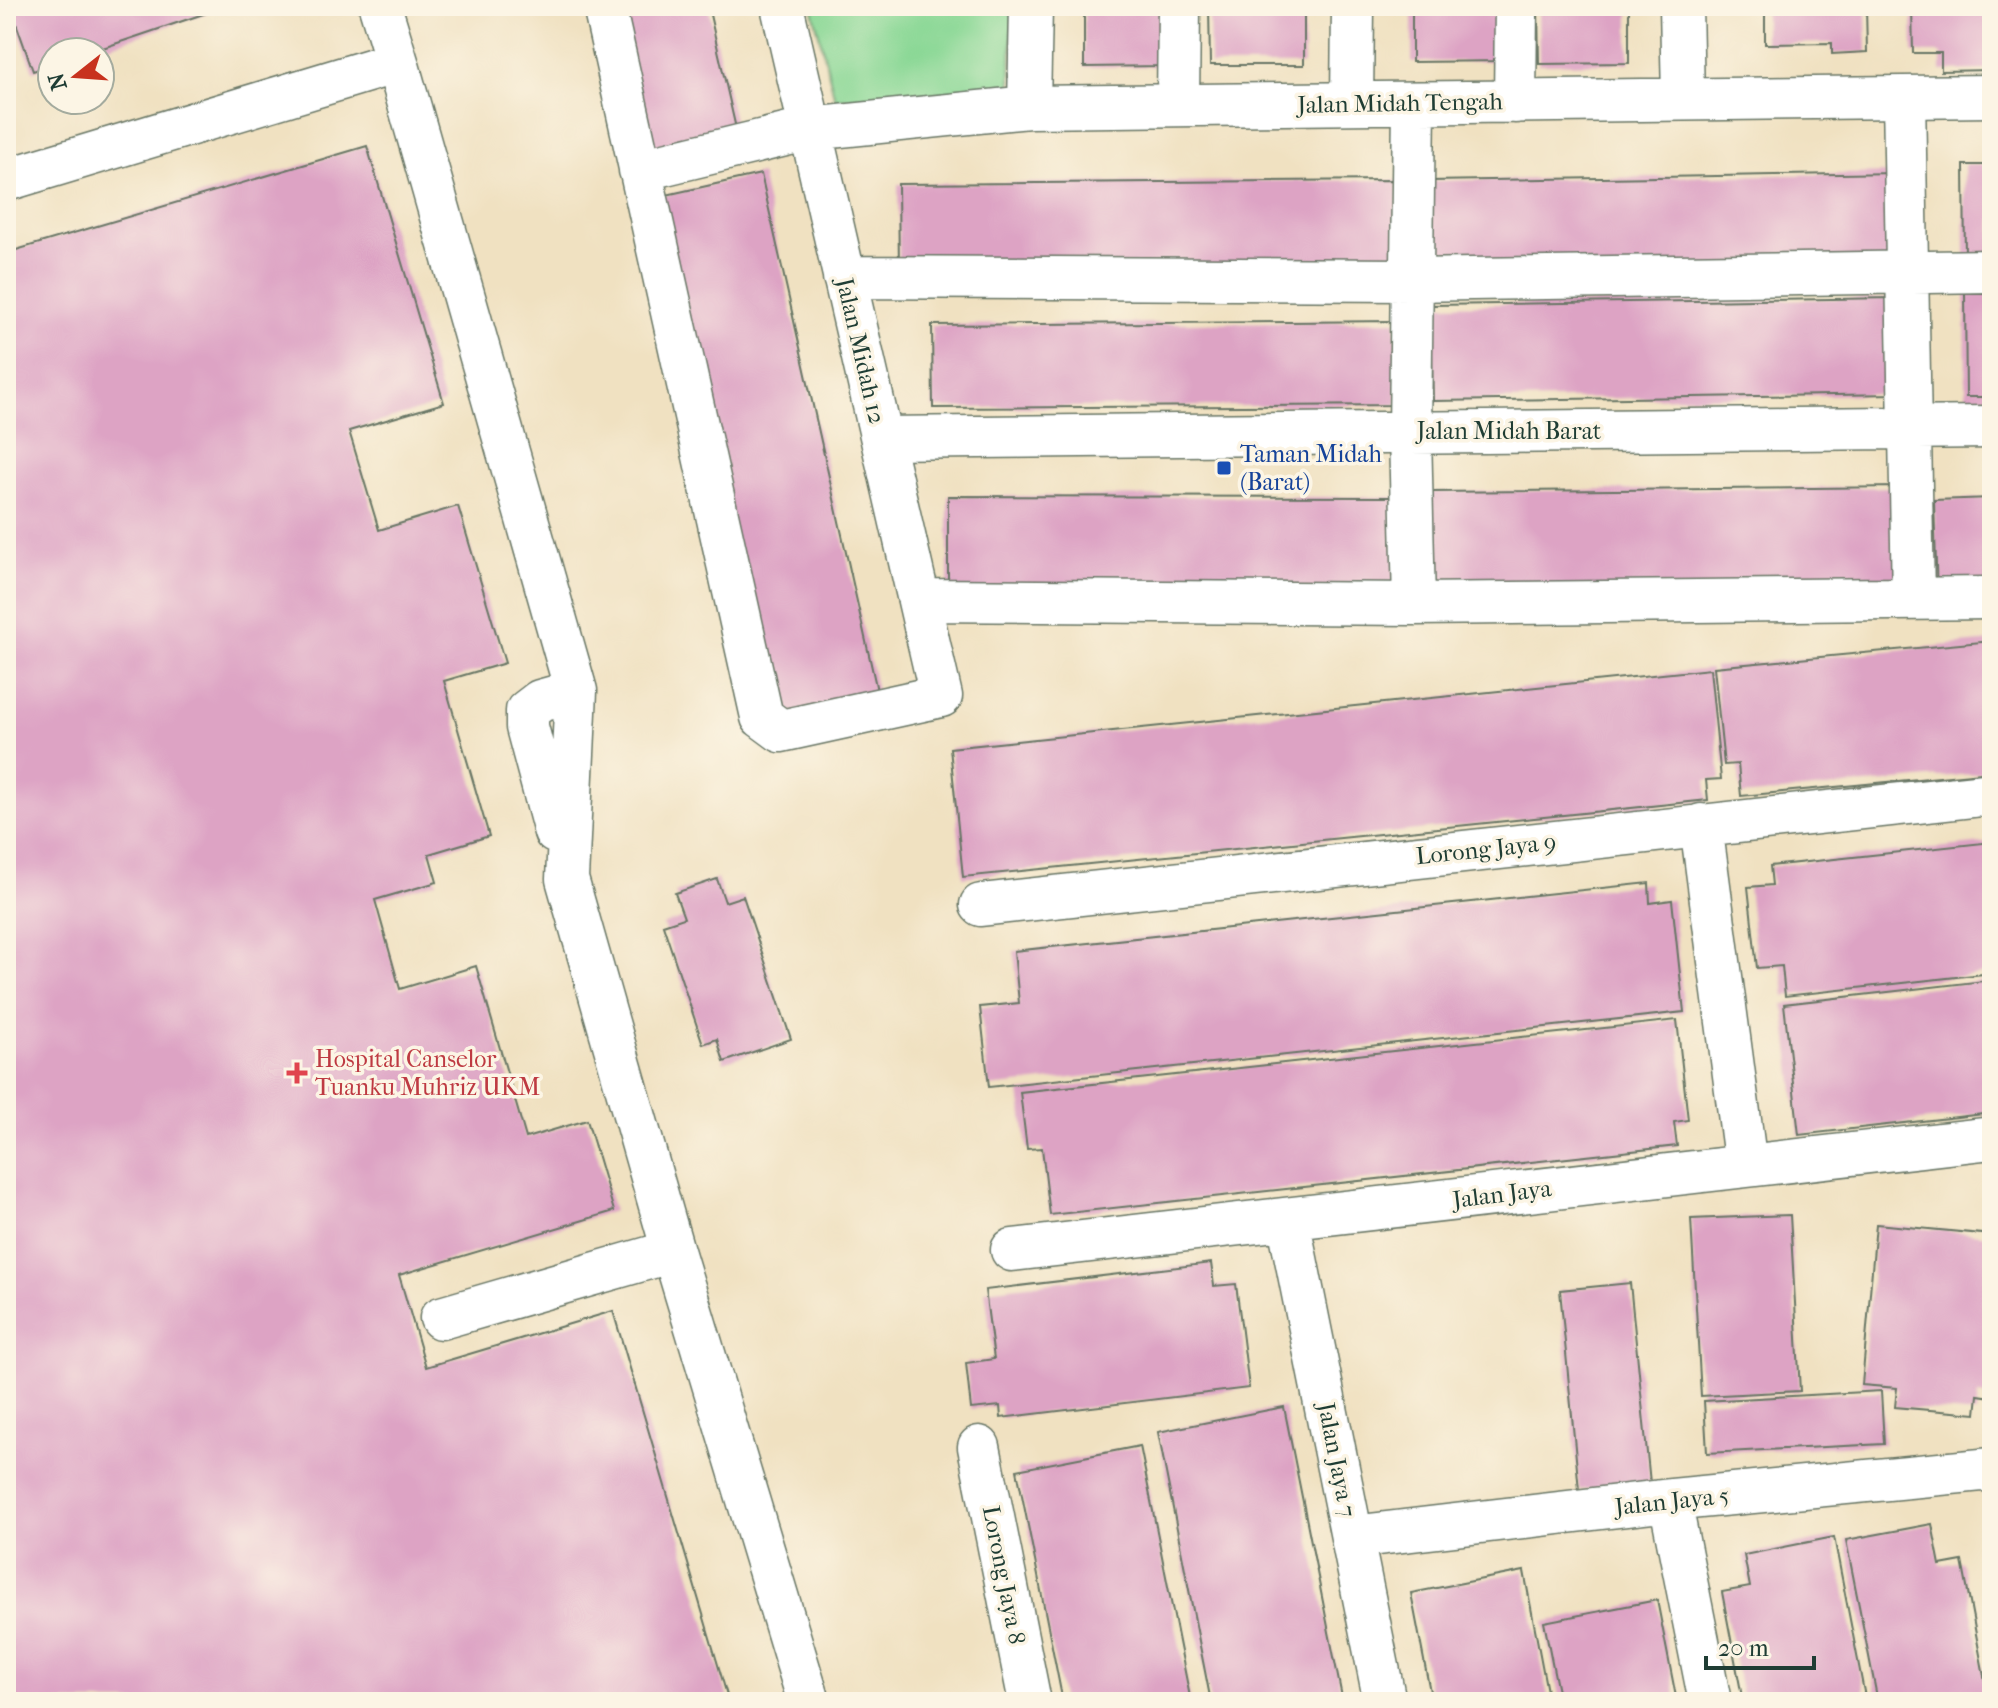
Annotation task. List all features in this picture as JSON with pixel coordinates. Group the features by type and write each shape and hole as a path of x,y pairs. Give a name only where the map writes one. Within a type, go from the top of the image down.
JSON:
{"street":[{"path":"380,6 576,691 567,879 673,1251 809,1702"},
{"path":"604,6 640,170"},
{"name":"Jalan Midah 12","path":"640,170 762,717 781,731 941,696 782,6"},
{"path":"1029,107 1031,6"},
{"path":"1178,105 1179,6"},
{"path":"1352,103 1353,6"},
{"path":"1515,102 1516,6"},
{"path":"1681,6 1683,99"},
{"path":"6,180 397,62"},
{"name":"Jalan Midah Tengah","path":"640,170 810,129 1029,107 1992,96"},
{"path":"1904,97 1913,599"},
{"path":"1414,103 1410,432 1414,604"},
{"path":"844,277 1411,280 1992,271"},
{"name":"Jalan Midah Barat","path":"882,438 1992,427"},
{"path":"919,600 1414,604 1992,598"},
{"name":"Lorong Jaya 9","path":"981,905 1992,794"},
{"path":"1701,825 1746,1166"},
{"name":"Jalan Jaya","path":"1012,1250 1992,1138"},
{"name":"Jalan Jaya 7","path":"1288,1219 1385,1702"},
{"path":"441,1318 673,1251"},
{"name":"Lorong Jaya 8","path":"979,1447 1030,1702"},
{"name":"Jalan Jaya 5","path":"1352,1537 1670,1500 1990,1479"},
{"path":"1670,1500 1710,1702"}],"green space":[{"path":"812,6 1012,6 1011,89 835,99"}],"building":[{"path":"10,6 217,6 218,9 116,44 116,36 36,36 36,70 33,71"},
{"path":"610,6 708,6 737,133 643,154"},
{"path":"1084,6 1163,6 1164,66 1084,67"},
{"path":"1209,6 1304,6 1304,65 1210,65"},
{"path":"1412,6 1506,6 1507,61 1412,62"},
{"path":"1538,6 1629,6 1629,63 1539,64"},
{"path":"1751,6 1866,6 1867,52 1832,54 1832,43 1765,44 1765,10 1751,10"},
{"path":"1912,6 1992,6 1992,70 1941,71 1941,53 1913,53"},
{"name":"Hospital Canselor Tuanku Muhriz UKM","path":"367,146 444,403 349,431 379,530 458,506 505,663 444,681 489,836 429,854 437,882 375,900 400,989 476,966 526,1138 587,1120 614,1211 399,1275 426,1367 613,1311 729,1702 6,1702 6,253"},
{"path":"1964,165 1992,165 1992,260 1965,260"},
{"path":"1895,173 1897,269 1431,277 1429,181"},
{"path":"761,174 880,704 776,728 657,197"},
{"path":"1398,180 1399,264 899,269 898,184"},
{"path":"1965,293 1992,293 1992,397 1966,397"},
{"path":"1894,298 1896,394 1433,401 1431,305"},
{"path":"1396,321 1397,405 933,408 932,325"},
{"path":"1900,487 1901,593 1431,597 1430,492"},
{"path":"948,496 1401,497 1401,600 948,598"},
{"path":"1992,498 1992,595 1937,597 1934,500"},
{"path":"1992,641 1992,772 1741,796 1738,764 1724,765 1714,667"},
{"path":"1710,669 1721,779 1706,780 1708,800 963,877 950,748"},
{"path":"1992,842 1992,973 1785,996 1782,966 1757,968 1748,887 1772,885 1770,866"},
{"path":"717,879 725,902 743,896 791,1039 724,1062 717,1039 703,1044 663,925 684,918 675,893"},
{"path":"1649,883 1650,903 1672,900 1684,1012 989,1087 980,1007 1019,1003 1014,951"},
{"path":"1992,980 1992,1113 1799,1135 1784,1004"},
{"path":"1677,1020 1688,1120 1674,1122 1677,1146 1050,1215 1042,1148 1027,1149 1020,1092"},
{"path":"1790,1215 1800,1391 1701,1396 1691,1219"},
{"path":"1876,1224 1992,1235 1992,1397 1978,1395 1976,1414 1895,1407 1897,1388 1862,1385"},
{"path":"1211,1263 1214,1286 1236,1284 1249,1388 1001,1418 1000,1406 971,1409 966,1363 994,1359 985,1290"},
{"path":"1630,1283 1650,1483 1579,1490 1560,1290"},
{"path":"1881,1391 1884,1444 1707,1453 1704,1401"},
{"path":"1284,1407 1343,1702 1211,1702 1158,1432"},
{"path":"1140,1446 1191,1702 1063,1702 1017,1470"},
{"path":"1932,1524 1940,1565 1962,1561 1989,1702 1878,1702 1846,1540"},
{"path":"1834,1537 1866,1702 1743,1702 1722,1592 1750,1587 1744,1555"},
{"path":"1524,1571 1549,1702 1432,1702 1411,1593"},
{"path":"1657,1600 1677,1702 1560,1702 1544,1622"}],"place":[{"name":"Taman Midah (Barat)","path":"1224,468"},
{"name":"Hospital Canselor Tuanku Muhriz UKM","path":"297,1073"}]}
